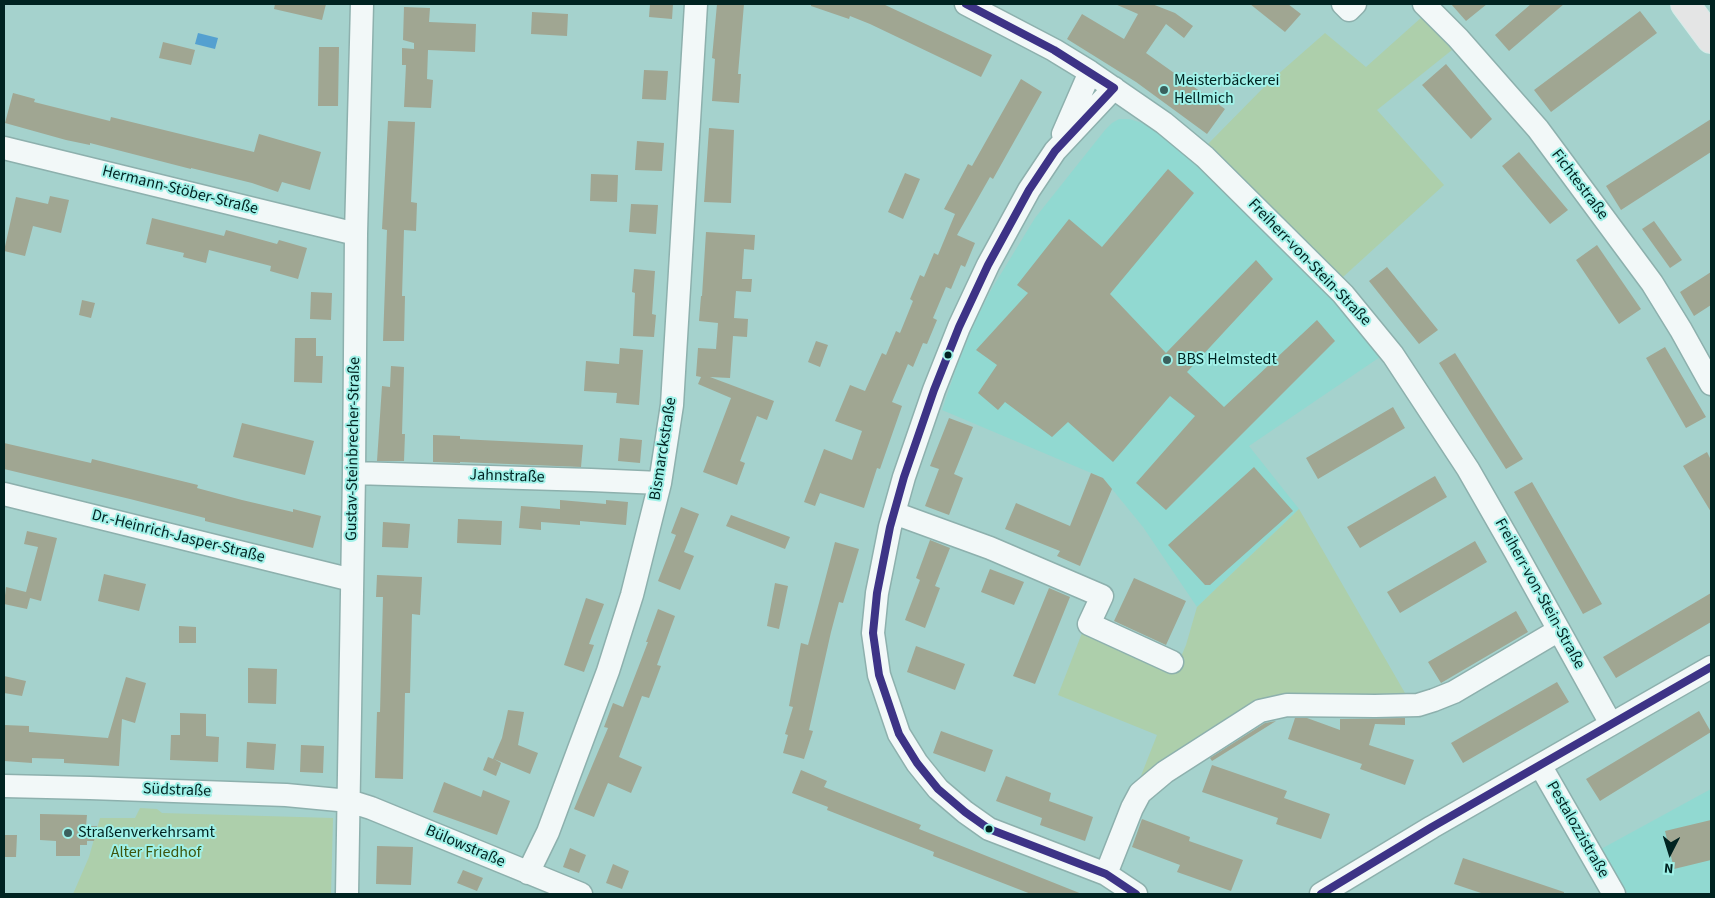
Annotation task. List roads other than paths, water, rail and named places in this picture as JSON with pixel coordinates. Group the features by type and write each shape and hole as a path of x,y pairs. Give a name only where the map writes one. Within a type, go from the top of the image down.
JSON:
{"main road":[{"path":"1686,4 1711,38"}],"street":[{"name":"Gustav-Steinbrecher-Straße","path":"347,894 356,234 362,4"},
{"name":"Bismarckstraße","path":"528,873 555,813 608,671 632,595 660,483 672,404 696,4"},
{"name":"Freiherr-von-Stein-Straße","path":"966,4 1027,35 1090,72 1164,123 1206,157 1343,294 1387,347 1473,477 1611,724"},
{"path":"1342,4 1349,10 1356,4"},
{"name":"Fichtestraße","path":"1424,4 1458,38 1538,129 1652,283 1711,384"},
{"path":"1055,151 1090,72"},
{"path":"1114,88 1055,151 1029,190 1002,239 960,327 924,418 904,477 894,513 877,593 873,633 879,675 899,734 908,750 938,789 989,829 1106,874 1136,894"},
{"name":"Hermann-Stöber-Straße","path":"4,148 356,234"},
{"name":"Jahnstraße","path":"354,473 660,483"},
{"name":"Dr.-Heinrich-Jasper-Straße","path":"4,494 352,580"},
{"path":"894,513 998,552 1102,596 1089,624 1172,662"},
{"path":"1106,874 1132,808 1140,793 1165,772 1260,711 1287,705 1418,705 1454,692 1558,630"},
{"path":"1320,894 1711,667"},
{"name":"Pestalozzistraße","path":"1540,765 1614,894"},
{"name":"Südstraße","path":"4,786 286,795 349,800"},
{"name":"Bülowstraße","path":"349,800 581,894"}],"place":[{"name":"Meisterbäckerei Hellmich","path":"1164,90"},
{"name":"BBS Helmstedt","path":"1167,360"},
{"name":"Straßenverkehrsamt","path":"68,833"}],"park label":[{"name":"Alter Friedhof","path":"156,853"}]}
